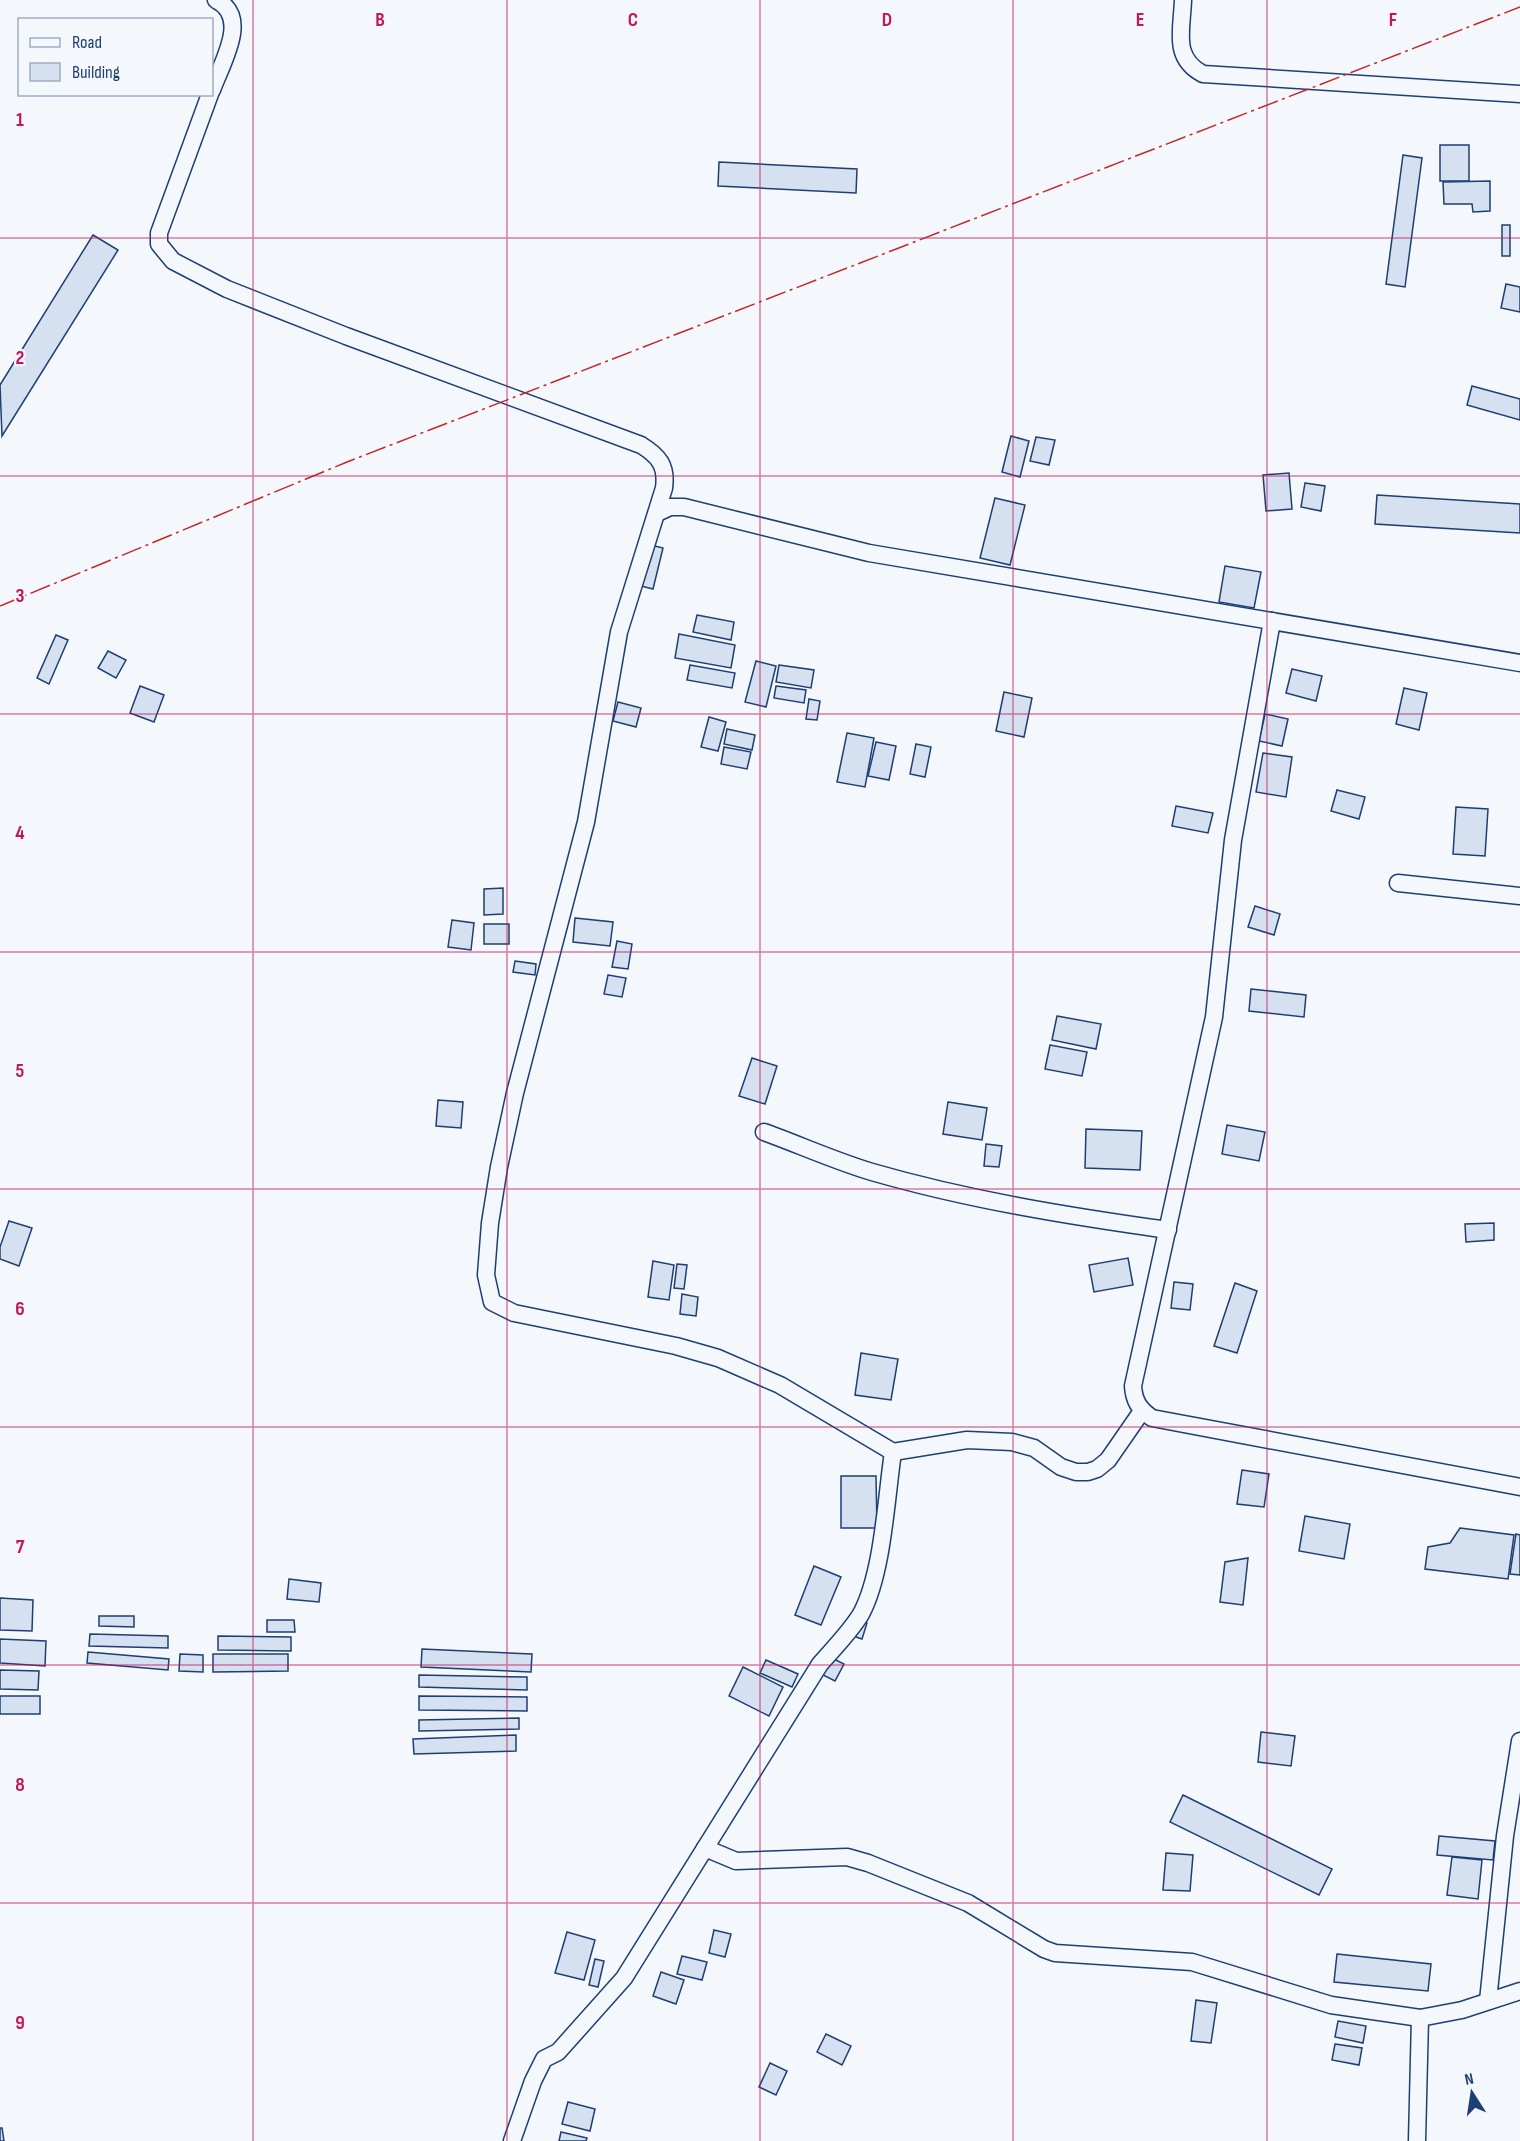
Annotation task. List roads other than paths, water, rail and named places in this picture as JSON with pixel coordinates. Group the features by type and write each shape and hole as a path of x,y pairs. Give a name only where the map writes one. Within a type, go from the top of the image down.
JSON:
{"street":[{"path":"213,87 233,31 233,17 228,6 216,0"},
{"path":"1183,0 1181,48 1184,60 1192,69 1203,74 1520,94"},
{"path":"209,96 159,232 159,244 164,254 218,284 270,307 641,445 654,453 663,464 665,477 657,513 619,632 586,822 515,1093 501,1156 490,1223 488,1291 492,1302 513,1313 676,1346 745,1368 780,1385 893,1452 967,1440 1012,1442 1034,1448 1060,1467 1076,1472 1088,1472 1097,1469 1108,1460 1142,1412"},
{"path":"657,513 670,507 684,507 869,553 1520,663"},
{"path":"1272,621 1233,840 1214,1017 1133,1386 1137,1404 1142,1412 1152,1418 1520,1487"},
{"path":"1398,883 1520,896"},
{"path":"764,1132 870,1172 962,1195 1051,1213 1168,1230"},
{"path":"512,2141 533,2081 544,2059 558,2052 624,1978 820,1664 853,1627 873,1587 893,1452"},
{"path":"1488,2001 1505,1836 1520,1741"},
{"path":"705,1848 736,1861 847,1857 968,1903 1044,1949 1055,1953 1192,1962 1331,2005 1420,2018 1462,2010 1520,1991"},
{"path":"1417,2141 1420,2018"}]}
